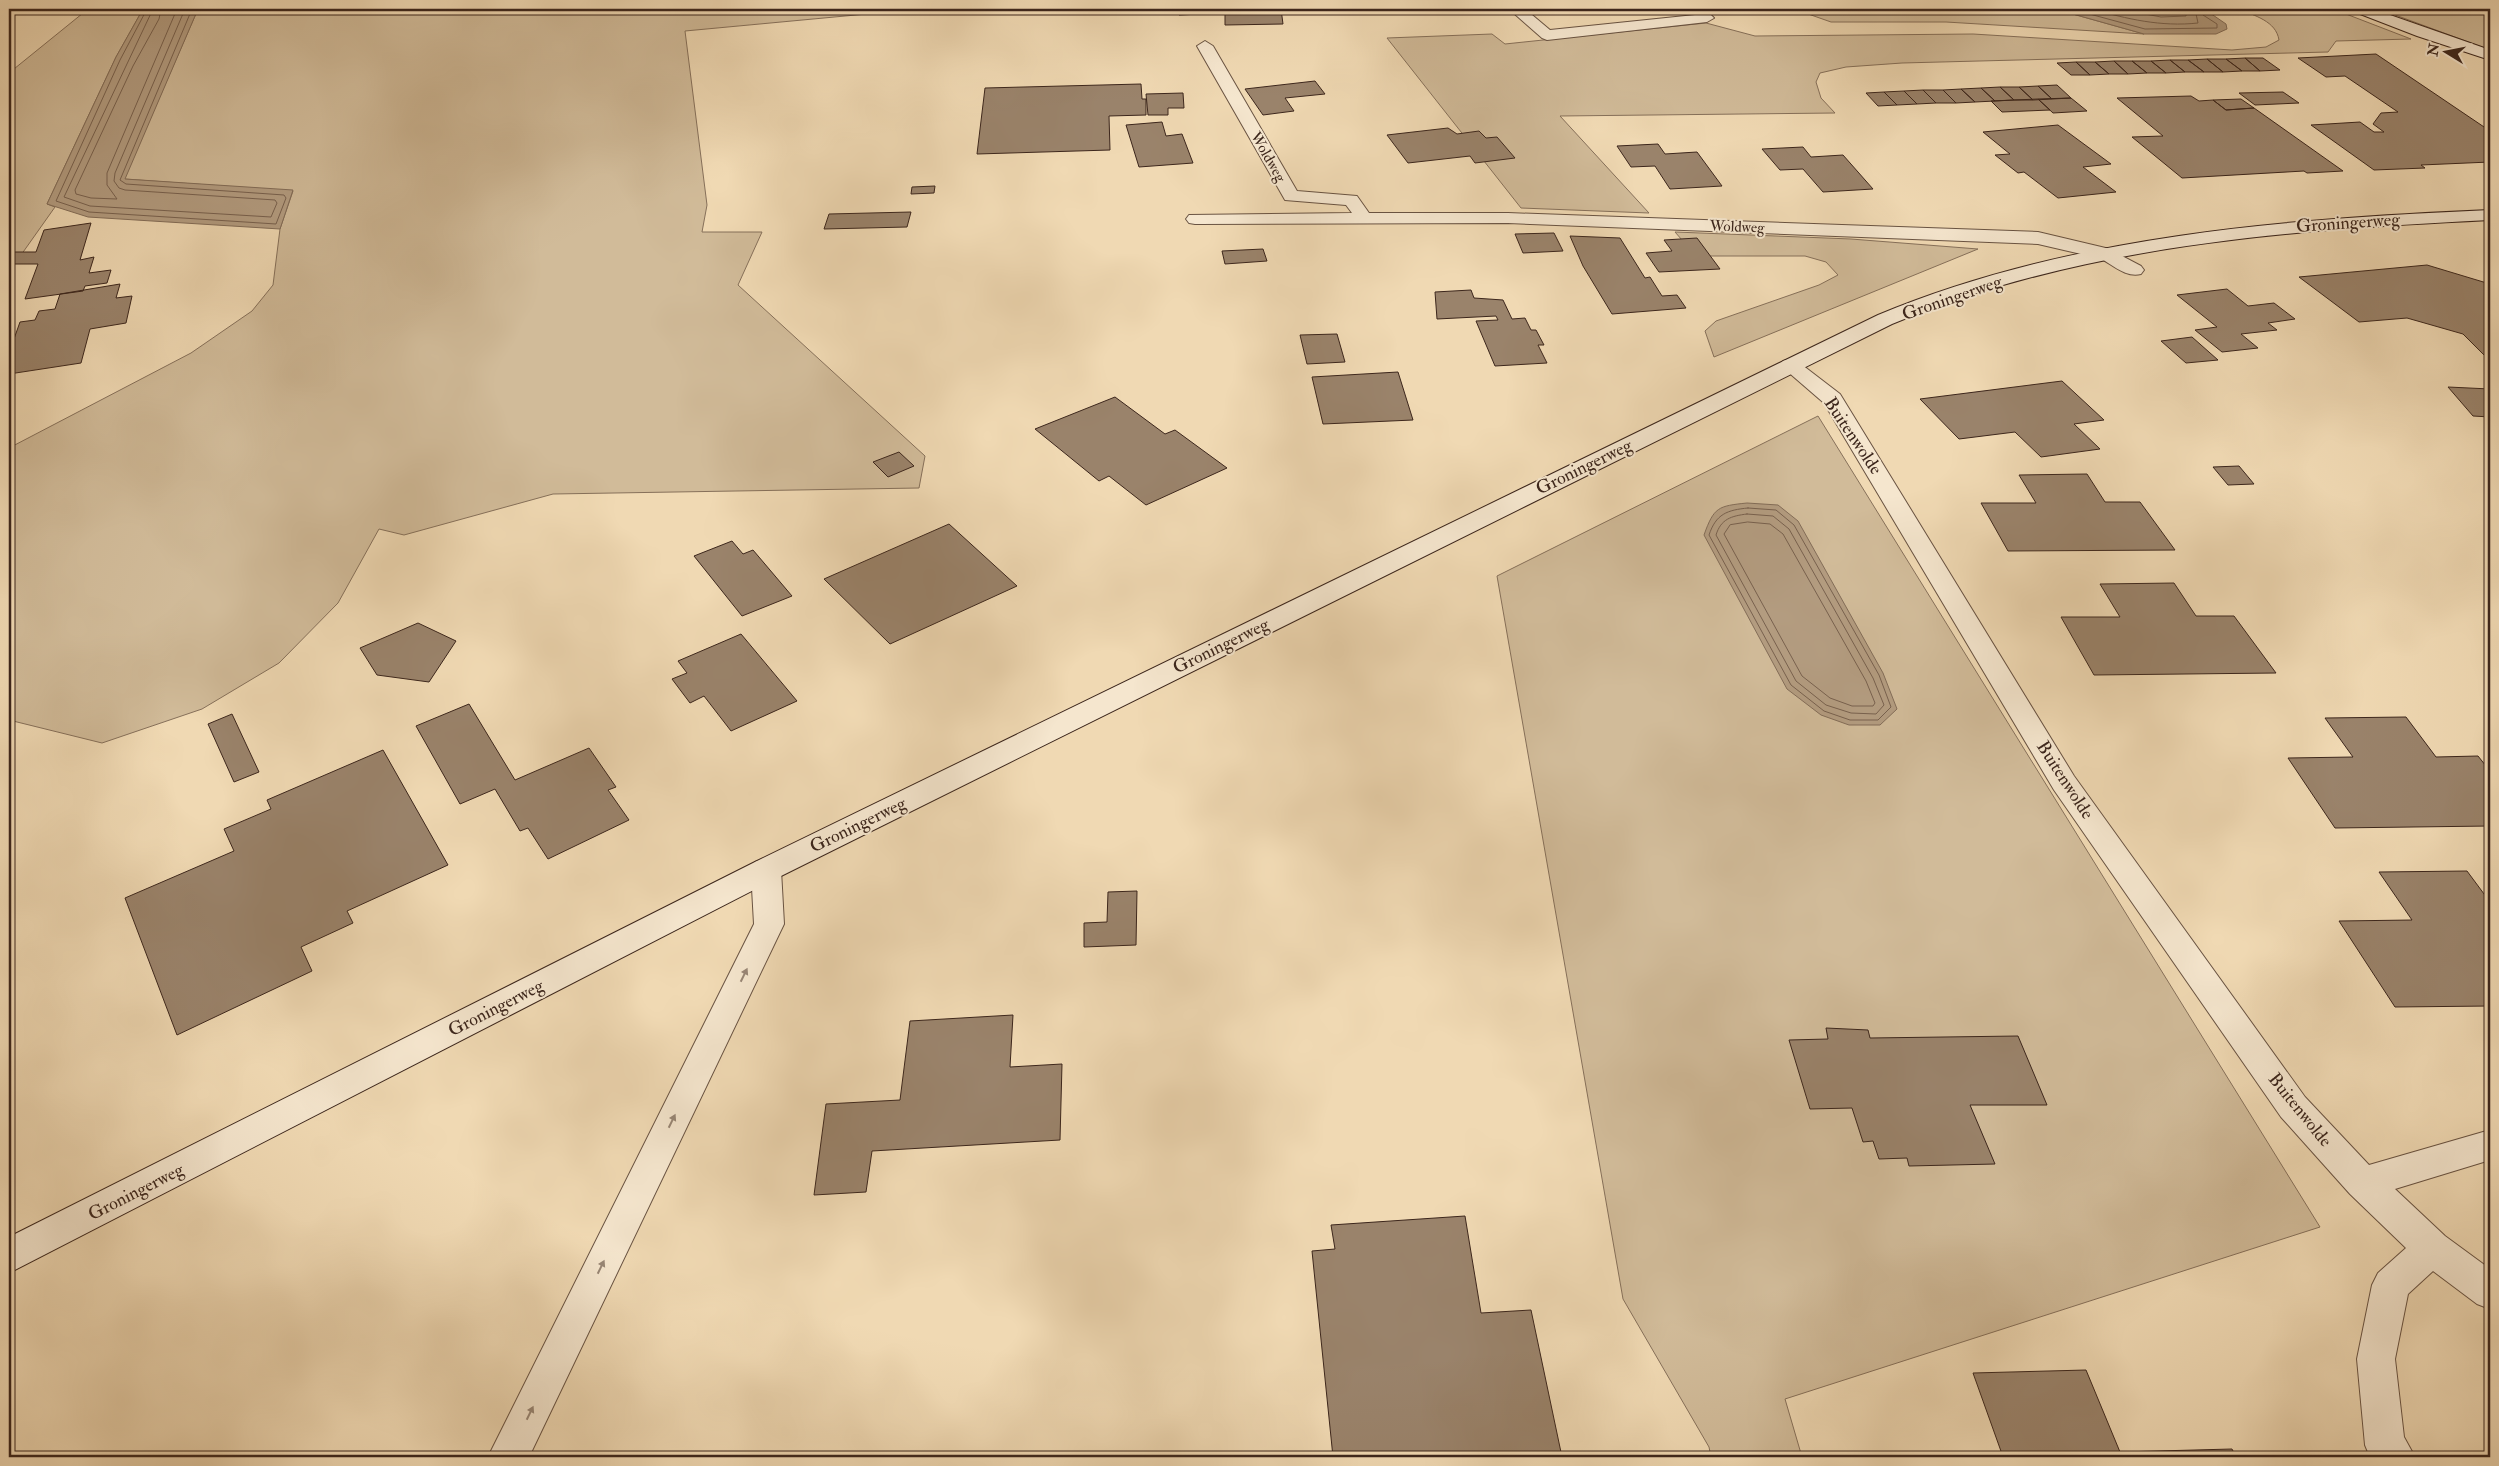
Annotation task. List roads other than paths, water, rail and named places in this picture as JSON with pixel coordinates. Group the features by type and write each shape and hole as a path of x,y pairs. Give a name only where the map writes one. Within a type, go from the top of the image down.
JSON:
{"street":[{"path":"1516,9 1547,35 1707,18 1697,9"},
{"path":"2360,9 2487,55"},
{"name":"Woldweg","path":"1205,46 1291,196 1351,200 1364,217"},
{"name":"Groningerweg","path":"9,1256 766,870 1790,365 1916,307 2017,276 2107,254 2268,229 2383,220 2490,215"},
{"name":"Woldweg","path":"1195,219 1508,218 2038,238 2107,254"},
{"path":"2107,254 2134,270"},
{"name":"Buitenwolde","path":"1790,365 1832,399 2064,782 2293,1107 2363,1183 2432,1248 2490,1291"},
{"path":"508,1457 769,924 766,870"},
{"path":"2363,1183 2490,1145"},
{"path":"2395,1457 2385,1445 2376,1359 2391,1285 2432,1248"}],"water":[{"path":"143,9 198,9 125,179 293,190 280,229 88,217 47,204 116,57"},
{"path":"2055,9 2201,9 2226,24 2227,29 2216,34 2144,34"},
{"path":"1747,503 1778,505 1798,521 1883,673 1897,709 1880,725 1849,725 1821,715 1787,689 1704,535 1714,513 1718,510 1729,505"}]}
